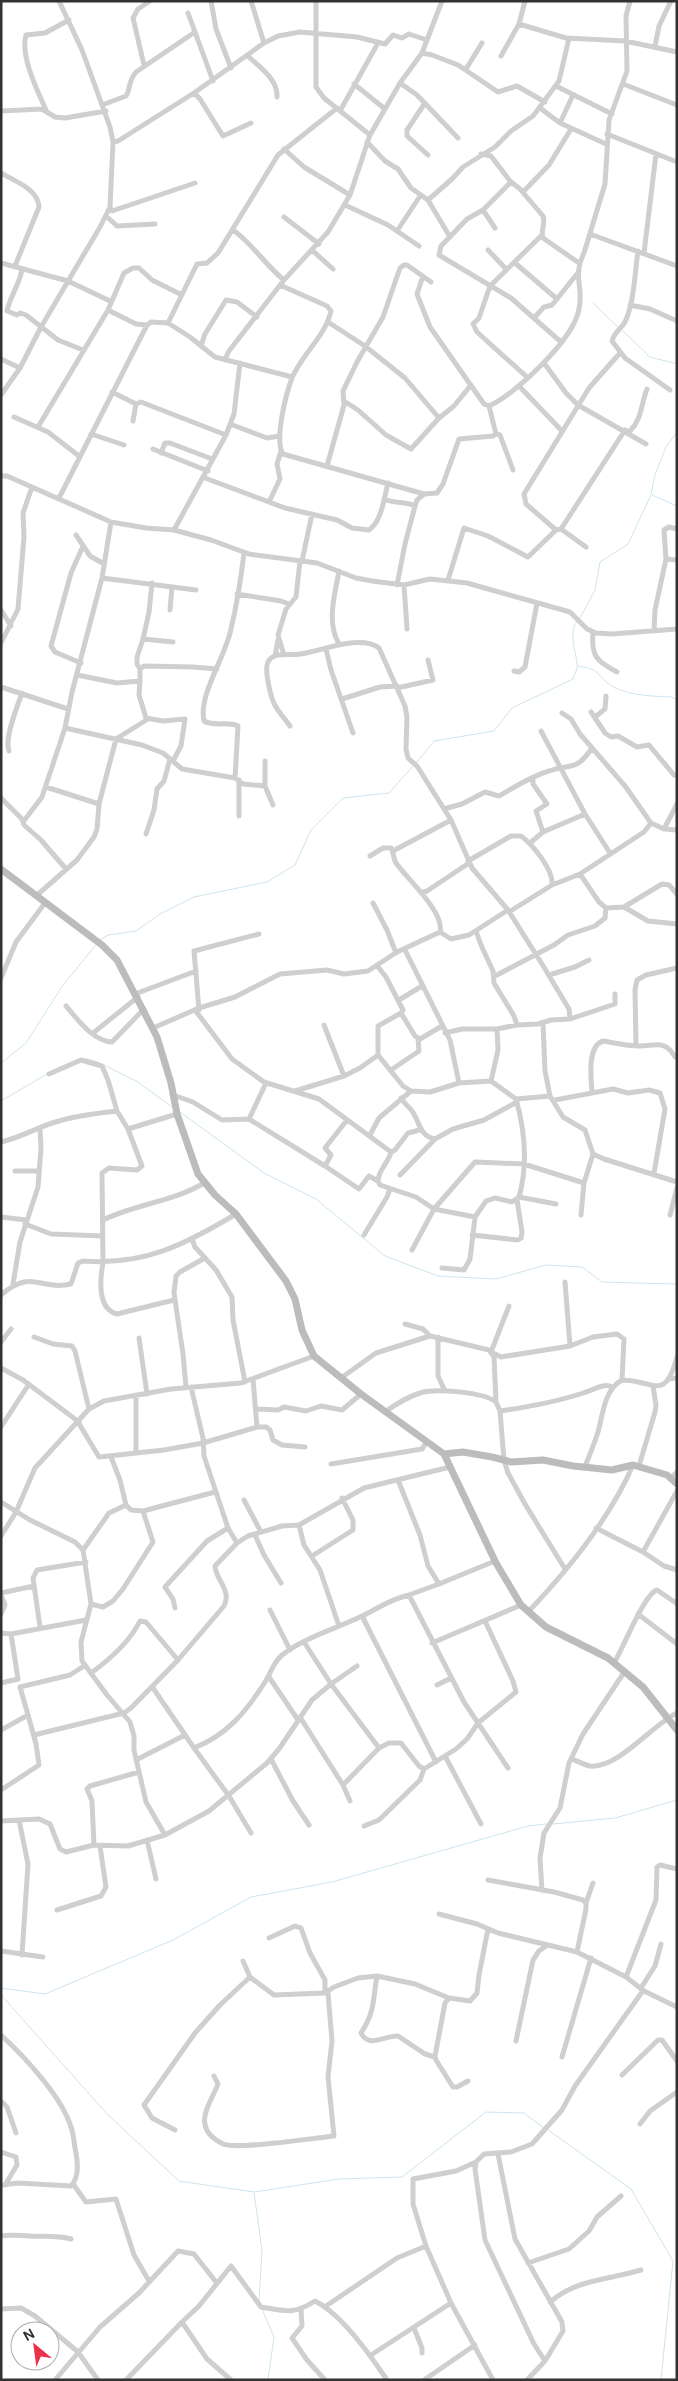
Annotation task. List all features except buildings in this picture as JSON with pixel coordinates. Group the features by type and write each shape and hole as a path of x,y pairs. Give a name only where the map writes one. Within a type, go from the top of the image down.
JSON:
{"street":[{"path":"1,394 20,368 41,327 110,207 114,142 106,111 69,20 59,1"},
{"path":"144,65 133,18 138,9 150,1"},
{"path":"211,1 216,30 231,68"},
{"path":"251,1 264,43"},
{"path":"316,1 316,87 324,98 370,134"},
{"path":"225,359 229,351 282,283 319,244 345,205 370,134 400,83 422,53 442,1"},
{"path":"501,56 519,24 525,1"},
{"path":"489,406 519,386 544,363 569,333 580,308 577,274 604,184 607,134 627,71 626,16 630,1"},
{"path":"655,46 659,26 670,1"},
{"path":"188,13 212,81"},
{"path":"69,20 45,32 26,35 30,74 46,110 55,117 65,118 106,111"},
{"path":"519,24 568,38 625,41 677,52"},
{"path":"102,105 126,96 129,80 144,65 194,32"},
{"path":"114,142 145,125 194,93 264,43 290,33 316,33 357,37 385,44 393,35 402,38 409,34 428,40"},
{"path":"428,200 463,167 534,116 556,86 565,60 568,38"},
{"path":"168,323 197,264 200,262 207,264 212,261 233,230 254,191 284,149 338,110 363,73 378,43"},
{"path":"466,69 482,43"},
{"path":"422,53 432,55 466,69 498,92 517,86 545,102"},
{"path":"248,56 274,82 278,88 277,97"},
{"path":"400,83 417,95 458,138"},
{"path":"354,84 384,109"},
{"path":"623,84 677,105"},
{"path":"556,86 612,114"},
{"path":"194,93 200,99 223,136 252,123"},
{"path":"560,123 573,95"},
{"path":"425,103 406,130 407,136 428,155"},
{"path":"540,108 560,123 606,144"},
{"path":"1,111 46,110"},
{"path":"523,192 549,165 571,129"},
{"path":"607,134 677,162"},
{"path":"367,142 385,160 398,169 411,188 428,200 450,237"},
{"path":"491,156 492,148"},
{"path":"284,149 304,167 350,195"},
{"path":"482,154 491,156 511,182 523,192 544,216 545,221 542,235 516,263 506,269 490,286 479,318 473,324 474,328 528,378"},
{"path":"656,154 641,252 630,305 624,322 613,334 612,341 620,353 670,390"},
{"path":"1,173 33,192 38,198 39,207 15,266"},
{"path":"511,182 483,210 467,219 441,246 439,255 505,294 561,342"},
{"path":"110,207 112,211 127,207 146,198 195,183"},
{"path":"397,231 420,196"},
{"path":"345,205 397,231 419,246"},
{"path":"483,210 495,228"},
{"path":"106,216 117,226 155,224"},
{"path":"284,217 319,244"},
{"path":"233,230 256,249 282,283 327,306 331,311 328,322 292,377 280,436 281,451 277,464 280,479 269,502"},
{"path":"590,234 677,266"},
{"path":"542,235 579,263"},
{"path":"488,250 506,269"},
{"path":"313,251 333,269"},
{"path":"1,263 68,282 110,302"},
{"path":"516,263 558,299"},
{"path":"326,466 344,401 344,392 365,346 383,317 400,268 404,264 407,265 431,282"},
{"path":"38,427 108,310 124,273 133,268 139,268 152,280 182,295"},
{"path":"22,269 21,277 13,292 7,311 26,316 58,340 83,350"},
{"path":"534,318 544,307 552,305 558,299 577,274"},
{"path":"422,276 417,294 430,327 484,404 489,406 497,431 496,434"},
{"path":"201,346 205,334 226,300 237,302 256,317"},
{"path":"630,305 650,309 677,321"},
{"path":"108,310 136,324 147,325"},
{"path":"58,498 147,325 152,322 168,323 214,357 292,377"},
{"path":"328,322 365,346 405,378 439,418"},
{"path":"586,547 558,530 526,504 524,494 589,388 620,353"},
{"path":"1,359 20,368"},
{"path":"174,530 226,435 235,406 240,363"},
{"path":"544,363 578,405 625,430 646,444"},
{"path":"344,401 358,410 386,435 411,448 439,418 454,406 471,385"},
{"path":"519,386 562,431"},
{"path":"625,430 630,432 640,417 642,398 647,389"},
{"path":"112,392 136,404 141,402 226,435"},
{"path":"133,421 136,404"},
{"path":"14,417 48,432 79,456"},
{"path":"230,424 266,438 280,436"},
{"path":"448,580 464,528 488,536 528,558 558,530 625,430"},
{"path":"90,434 124,445"},
{"path":"281,451 287,457 318,466 326,466 424,494 437,493 440,490 459,439 493,436 496,434"},
{"path":"496,434 500,435 513,470"},
{"path":"160,453 165,443 170,443 212,459"},
{"path":"153,449 208,471"},
{"path":"1,476 7,476 111,522 146,528 174,530 211,540 244,553 317,563 356,578 397,585 430,579 467,583 570,612 581,624 593,632 612,634 677,629"},
{"path":"204,478 214,480 230,489 285,508 337,520 352,528 369,530 374,527 379,518 388,483"},
{"path":"1,643 16,616 24,537 23,513 32,487"},
{"path":"397,585 405,544 417,500 424,494"},
{"path":"384,499 394,504 409,502 416,506"},
{"path":"290,726 275,706 266,668 270,659 274,656 286,609 296,597 301,561 312,514"},
{"path":"23,822 42,797 65,728 68,709 102,578 111,522"},
{"path":"654,631 655,610 666,559 664,530 677,524"},
{"path":"669,527 677,530"},
{"path":"76,535 90,556 104,564"},
{"path":"80,663 55,652 51,646 71,573 83,546"},
{"path":"239,816 237,779 238,726 234,724 208,724 204,721 202,715 210,686 231,630 244,553"},
{"path":"666,559 677,560"},
{"path":"339,571 332,608 332,626 339,644"},
{"path":"102,578 196,590"},
{"path":"148,720 144,716 139,695 140,669 137,664 137,657 144,639 152,583"},
{"path":"404,585 406,629"},
{"path":"170,610 172,587"},
{"path":"237,594 289,604"},
{"path":"514,671 519,672 525,667 537,603"},
{"path":"3,612 16,616"},
{"path":"3,612 10,626"},
{"path":"593,632 592,646 598,662 617,672"},
{"path":"144,639 174,642"},
{"path":"278,640 284,655"},
{"path":"274,656 299,654 326,649 339,644 363,643 375,645 379,648 397,687 407,717 406,749 408,758 416,765 451,820 469,862 508,911 536,954 569,1009 570,1019"},
{"path":"326,649 331,670 353,733"},
{"path":"342,699 380,687 397,687 433,680 428,660"},
{"path":"140,669 149,666 171,666 217,669"},
{"path":"77,675 117,683 140,681"},
{"path":"1,687 68,709"},
{"path":"9,751 7,747 10,732 22,694"},
{"path":"595,717 605,709 606,696"},
{"path":"562,712 571,720 580,734 625,786 650,824 664,830 677,830"},
{"path":"591,712 604,733 611,737 618,736 637,747 649,745 676,774"},
{"path":"36,896 77,860 94,837 97,829 99,804 116,739 148,720 185,719 181,746 172,760 164,781 158,789 154,810 146,834"},
{"path":"65,728 142,745 163,753 182,769 237,779 243,784 265,786"},
{"path":"541,731 585,814 610,853"},
{"path":"444,809 462,804 485,792 500,796 548,771 576,765 587,756 592,748"},
{"path":"265,761 265,786 273,806"},
{"path":"533,778 533,784 546,804 536,811 543,832"},
{"path":"46,787 99,804"},
{"path":"1,798 23,822 24,826 36,835 66,869"},
{"path":"664,830 677,804"},
{"path":"530,843 543,832 585,814"},
{"path":"393,852 451,820"},
{"path":"440,932 452,939 459,939 476,932 552,885 580,874 644,832 650,824"},
{"path":"423,892 511,836 521,836 530,843 552,876 552,885"},
{"path":"370,856 383,848 389,848 393,852 395,862 415,887 423,892 438,920 440,932"},
{"path":"1,868 102,945 117,960 153,1028 190,1155 204,1183 236,1214 286,1281 295,1299 302,1330 314,1356 361,1394 426,1443 444,1454 495,1561 521,1605 546,1626 614,1663 625,1671 643,1687 677,1730"},
{"path":"580,874 599,902 606,908 624,907 662,884 669,885 677,894"},
{"path":"1,978 16,942 45,902"},
{"path":"373,903 396,953"},
{"path":"624,907 648,921 677,924"},
{"path":"495,976 568,935 595,926 605,918 606,908"},
{"path":"153,1028 197,1009 235,997 280,974 327,970 344,974 358,974 378,967 396,953 440,932"},
{"path":"476,932 495,976 494,984 514,1016 517,1025"},
{"path":"259,934 194,951 197,1009 200,1016 232,1059 266,1083 319,1099 391,1152"},
{"path":"405,950 454,1053 459,1083"},
{"path":"549,975 575,968 589,960"},
{"path":"378,967 386,976 399,1000 403,1010 401,1013 418,1038 419,1051 391,1070"},
{"path":"636,1045 635,990 637,980 646,975 677,968"},
{"path":"93,1033 136,995 156,985 195,974"},
{"path":"399,1000 422,986"},
{"path":"445,1033 462,1029 497,1029 543,1023 551,1020 570,1019 616,1004 615,994"},
{"path":"66,1006 82,1025 105,1042 115,1040 144,1009"},
{"path":"401,1013 378,1026 378,1055 404,1086 411,1091 430,1092 459,1083 491,1081 516,1101 522,1126 524,1164 518,1198 521,1238 518,1240 472,1235"},
{"path":"543,1023 545,1071 550,1096 563,1117 585,1130 593,1154 584,1183 581,1215"},
{"path":"324,1025 344,1076"},
{"path":"418,1038 424,1038 442,1026"},
{"path":"491,1081 498,1050 497,1029"},
{"path":"592,1092 590,1077 595,1045 603,1041 636,1045 657,1043 672,1050 675,1057"},
{"path":"295,1091 344,1076 360,1068 378,1055"},
{"path":"49,1074 81,1060 102,1066 117,1111 128,1129 142,1166 137,1170 109,1168 102,1173 103,1263 101,1273 103,1300 110,1312 117,1314 174,1300"},
{"path":"249,1119 266,1083"},
{"path":"554,1100 613,1089 628,1093 649,1090 660,1093 665,1109 654,1173"},
{"path":"370,1135 378,1118 411,1091"},
{"path":"173,1095 193,1102 222,1120 249,1119 359,1189 369,1176 378,1180"},
{"path":"400,1175 435,1139 453,1129 484,1120 516,1101 550,1096"},
{"path":"401,1098 412,1112 420,1130 425,1135 435,1139"},
{"path":"1,1142 25,1136 60,1120 92,1113 117,1111"},
{"path":"128,1129 177,1114"},
{"path":"325,1166 331,1155 325,1148 347,1120"},
{"path":"13,1284 16,1261 26,1222 38,1187 41,1148 40,1129"},
{"path":"420,1130 408,1133 395,1150 391,1152 386,1165 378,1176 380,1185 416,1198 434,1209 475,1217"},
{"path":"593,1154 677,1182"},
{"path":"412,1250 434,1209 475,1162 524,1164 584,1183"},
{"path":"14,1171 39,1171"},
{"path":"103,1220 164,1198 180,1196 204,1183"},
{"path":"670,1215 677,1188"},
{"path":"364,1235 390,1189"},
{"path":"442,1268 464,1270 470,1259 475,1217 481,1205 490,1199 512,1202 518,1198 556,1204"},
{"path":"1,1295 13,1284 22,1281 70,1284 78,1263 83,1261 119,1262 159,1253 192,1239 236,1214"},
{"path":"1,1217 26,1222 51,1234 103,1236"},
{"path":"192,1239 195,1247 216,1270 232,1297 233,1320 245,1382"},
{"path":"205,1258 176,1276 174,1300 188,1387 203,1443 204,1456 215,1492 225,1513 228,1528 237,1543"},
{"path":"565,1282 570,1346"},
{"path":"510,1306 492,1352 494,1357 496,1402 500,1411 504,1460 508,1473 525,1504 565,1569"},
{"path":"405,1324 424,1329 430,1336"},
{"path":"1,1342 11,1329"},
{"path":"341,1378 376,1353 430,1336 492,1352 500,1357 570,1346 593,1337 617,1334 624,1339 622,1380"},
{"path":"34,1337 53,1344 72,1346 76,1350 89,1409"},
{"path":"438,1337 438,1376 445,1391"},
{"path":"139,1338 147,1394"},
{"path":"1,1536 16,1512 35,1468 46,1453 79,1422 89,1409 104,1401 136,1395 188,1387 245,1382 314,1356"},
{"path":"669,1379 677,1357"},
{"path":"1,1368 29,1384 79,1422 99,1457 164,1450 203,1443 257,1427 266,1427 270,1430 272,1440 282,1445 305,1447"},
{"path":"584,1466 599,1430 600,1417 612,1387 622,1380 653,1386 669,1379 677,1378"},
{"path":"254,1379 257,1427"},
{"path":"1,1427 29,1384"},
{"path":"500,1411 530,1408 575,1396 604,1385 612,1387"},
{"path":"528,1612 565,1569 596,1528 636,1465 655,1412 656,1405 653,1386"},
{"path":"385,1412 421,1392 445,1391 484,1395 496,1402"},
{"path":"257,1409 278,1410 284,1407 306,1411 321,1406 342,1410 361,1394"},
{"path":"136,1395 136,1452"},
{"path":"331,1464 422,1449 426,1443"},
{"path":"444,1454 463,1452 511,1462 543,1460 612,1470 636,1465 656,1470 671,1478 677,1484"},
{"path":"111,1457 120,1480 126,1505 131,1510 143,1511 215,1492"},
{"path":"34,1735 124,1713 153,1688 227,1600 226,1592 215,1566 237,1543 248,1536 282,1526 299,1525 342,1498 364,1488 450,1467"},
{"path":"671,1478 677,1472"},
{"path":"398,1480 420,1534 428,1566 439,1584"},
{"path":"643,1552 677,1491"},
{"path":"312,1556 353,1530 352,1520 342,1498"},
{"path":"244,1500 258,1533 264,1555 281,1583"},
{"path":"1,1502 16,1512 76,1542 83,1550 91,1604 81,1650 84,1666 106,1695 124,1713 132,1728 136,1760 146,1802 165,1835"},
{"path":"83,1550 105,1517 126,1505"},
{"path":"91,1604 102,1607 113,1600 153,1542 143,1511"},
{"path":"299,1525 304,1545 320,1570 339,1626"},
{"path":"175,1608 173,1599 165,1587 206,1541 228,1528"},
{"path":"596,1528 643,1552 664,1566 677,1570"},
{"path":"194,1748 211,1741 233,1725 249,1708 280,1657 290,1650 385,1603 439,1584 495,1561"},
{"path":"40,1627 33,1578 37,1570 86,1562"},
{"path":"1,1614 5,1605 1,1594 34,1586"},
{"path":"614,1663 638,1614 654,1590 676,1602"},
{"path":"408,1594 451,1678 508,1768"},
{"path":"432,1643 521,1605"},
{"path":"270,1610 290,1650"},
{"path":"638,1614 677,1644"},
{"path":"362,1616 436,1762"},
{"path":"1,1633 11,1634 40,1627 86,1620"},
{"path":"91,1673 122,1645 136,1630 140,1621 146,1622 178,1660"},
{"path":"364,1826 379,1820 420,1780 424,1769 468,1739 478,1723 516,1692 485,1621"},
{"path":"1,1790 39,1765 34,1735 18,1679 11,1634"},
{"path":"304,1642 331,1684 379,1748"},
{"path":"20,1687 70,1675 84,1666"},
{"path":"1,1821 40,1820 50,1824 60,1849 66,1852 97,1845 128,1846 165,1835 198,1817 229,1796 272,1759 312,1700 357,1666"},
{"path":"542,1891 540,1858 544,1833 560,1808 569,1763 583,1734 625,1671"},
{"path":"269,1677 299,1718 343,1785 350,1801"},
{"path":"437,1685 451,1678"},
{"path":"1,1683 18,1679"},
{"path":"153,1688 229,1796 251,1833"},
{"path":"572,1759 589,1766 610,1761 640,1741 668,1717 677,1713"},
{"path":"1,1730 28,1715"},
{"path":"136,1760 185,1735"},
{"path":"343,1785 379,1748 389,1743 401,1743 424,1769"},
{"path":"445,1756 481,1824"},
{"path":"272,1759 292,1801 309,1825"},
{"path":"56,1910 101,1896 105,1893 106,1887 97,1845 92,1801 87,1789 90,1786 139,1772"},
{"path":"19,1820 28,1864 22,1955"},
{"path":"147,1840 156,1879"},
{"path":"626,1977 656,1900 656,1867 660,1865 677,1868"},
{"path":"488,1880 580,1898 586,1903"},
{"path":"577,1952 586,1903 593,1883"},
{"path":"439,1914 546,1946 577,1952 592,1958 626,1977 642,1990 677,2007"},
{"path":"214,2076 218,2084 204,2124 212,2137 224,2144 264,2144 334,2136 328,2077 332,2041 325,1980 310,1953 301,1928 295,1926 269,1938"},
{"path":"243,1961 250,1977 274,1995 327,1993 334,1987 358,1978 377,1976 415,1984 449,1998 470,2001 477,1993 478,1975 488,1929"},
{"path":"493,2380 451,2303 426,2246 413,2204 413,2179 456,2172 476,2162 484,2154 498,2154 532,2144 562,2110 584,2074 639,1995 655,1966 661,1944"},
{"path":"516,2041 533,1960 539,1951 546,1946"},
{"path":"1,1951 43,1957"},
{"path":"562,2057 592,1958"},
{"path":"377,1976 374,2006 370,2020 361,2033 364,2038 373,2042 398,2036 425,2054 435,2057"},
{"path":"176,2130 152,2118 144,2105 195,2033 220,2005 250,1977"},
{"path":"449,1998 442,2009 435,2057 453,2087 468,2081"},
{"path":"1,2035 25,2057 60,2104 71,2126 78,2160 76,2179 73,2184 66,2187 18,2183 3,2185"},
{"path":"622,2075 658,2040 662,2040 666,2044 677,2061"},
{"path":"640,2124 650,2111 677,2092"},
{"path":"1,2101 7,2107 16,2133"},
{"path":"1,2152 16,2157 17,2165 3,2185"},
{"path":"498,2154 515,2239 562,2322 562,2331 546,2361 527,2380"},
{"path":"476,2162 475,2170 485,2240 534,2344 546,2361"},
{"path":"73,2184 86,2202 116,2199 134,2255 149,2281"},
{"path":"528,2263 569,2249 589,2231 597,2217 621,2196"},
{"path":"1,2236 11,2234 50,2235 71,2239"},
{"path":"326,2306 397,2258 426,2246"},
{"path":"55,2380 100,2327 180,2250 194,2254 216,2282"},
{"path":"126,2380 198,2306 231,2266 261,2307 292,2312 301,2310 315,2301 326,2306 371,2355 387,2380"},
{"path":"550,2302 561,2292 576,2285 641,2270"},
{"path":"371,2355 451,2303"},
{"path":"1,2309 21,2308 35,2316 78,2352 98,2380"},
{"path":"301,2310 302,2326 292,2338 324,2380"},
{"path":"182,2322 207,2359 231,2380"},
{"path":"414,2328 422,2348 422,2353"},
{"path":"424,2380 475,2345"},
{"path":"218,2380 224,2374"}],"waterway":[{"path":"593,303 618,327"},
{"path":"621,329 650,357 677,364"},
{"path":"580,618 595,590 600,562 628,544 651,495 655,475 666,447 677,432"},
{"path":"652,495 677,506"},
{"path":"416,763 434,741 494,731 512,708 573,679 577,666 573,632 577,621"},
{"path":"578,666 592,669 608,683 620,690 642,695 672,697 677,700"},
{"path":"100,940 108,935 136,931 160,914 194,897 267,882 295,865 311,830 343,798 389,793 413,766"},
{"path":"1,1063 26,1043 63,985 96,945"},
{"path":"87,1059 98,1062"},
{"path":"104,1065 138,1082 172,1107"},
{"path":"1,1101 47,1074"},
{"path":"180,1112 264,1173 316,1199 385,1256 438,1276 496,1279 546,1265 582,1267 602,1282 677,1284"},
{"path":"553,1824 615,1818 677,1800"},
{"path":"1,1988 45,1994 173,1940 251,1897 332,1882 528,1826 546,1824"},
{"path":"1,1995 107,2114 179,2181 254,2192 339,2179 402,2177 486,2112 524,2113 544,2128"},
{"path":"548,2130 631,2189 673,2261 661,2380"},
{"path":"254,2193 262,2250 259,2301"},
{"path":"262,2309 274,2337 268,2380"}]}
